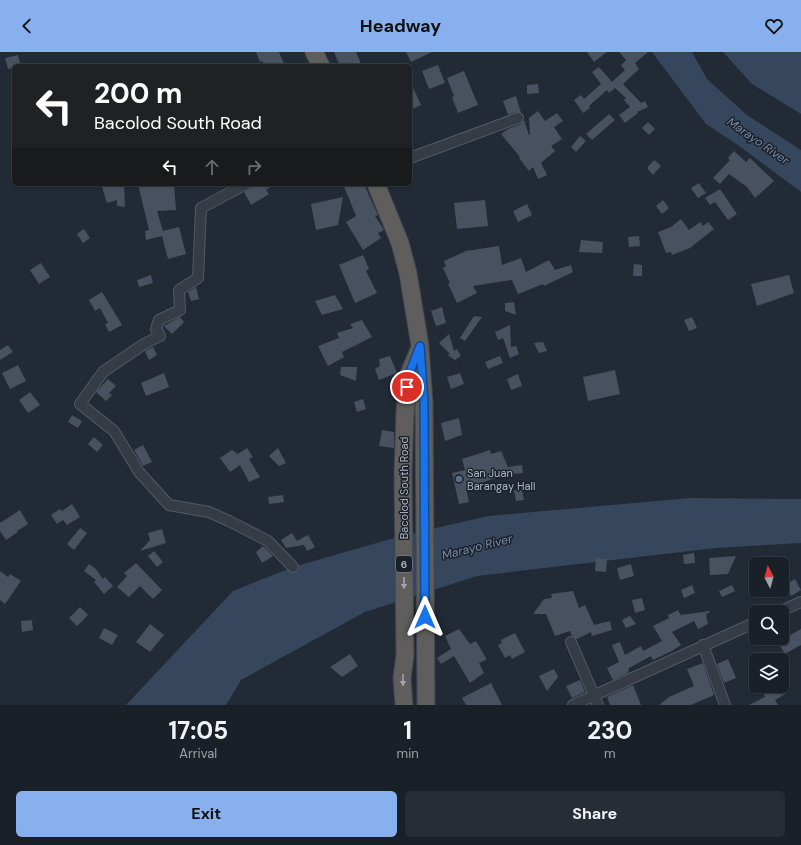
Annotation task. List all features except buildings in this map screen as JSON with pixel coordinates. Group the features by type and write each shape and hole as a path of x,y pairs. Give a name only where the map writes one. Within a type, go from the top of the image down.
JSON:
{"highway":[{"path":"314,52 320,64"},
{"name":"Bacolod South Road","path":"377,186 400,243 408,272 420,346 424,403 426,705"},
{"name":"Bacolod South Road","path":"404,705 402,678 405,655 403,474 405,412 409,374 420,346"}],"street":[{"path":"412,157 518,118"},
{"path":"242,186 201,208 198,278 179,290 180,310 159,320 156,329 160,336 144,344 103,372 80,404 114,431 138,472 169,505 209,512 229,521 268,541 293,567"},
{"path":"789,607 801,602"},
{"path":"573,705 596,700 703,645 749,625"},
{"path":"571,642 596,700"},
{"path":"703,645 725,705"}],"water":[{"name":"Marayo River","path":"652,52 692,52 707,79 747,115 801,150 801,192 742,148 706,124"},
{"path":"723,52 801,52 801,114 752,84"},
{"name":"Marayo River","path":"690,498 801,499 801,543 716,548 477,576 365,612 241,680 226,705 126,705 233,591 293,567 401,536 488,516"}],"place":[{"name":"San Juan Barangay Hall","path":"459,479"}],"route":[{"path":"407,387 409,374 420,346 424,403 425,617"}]}
